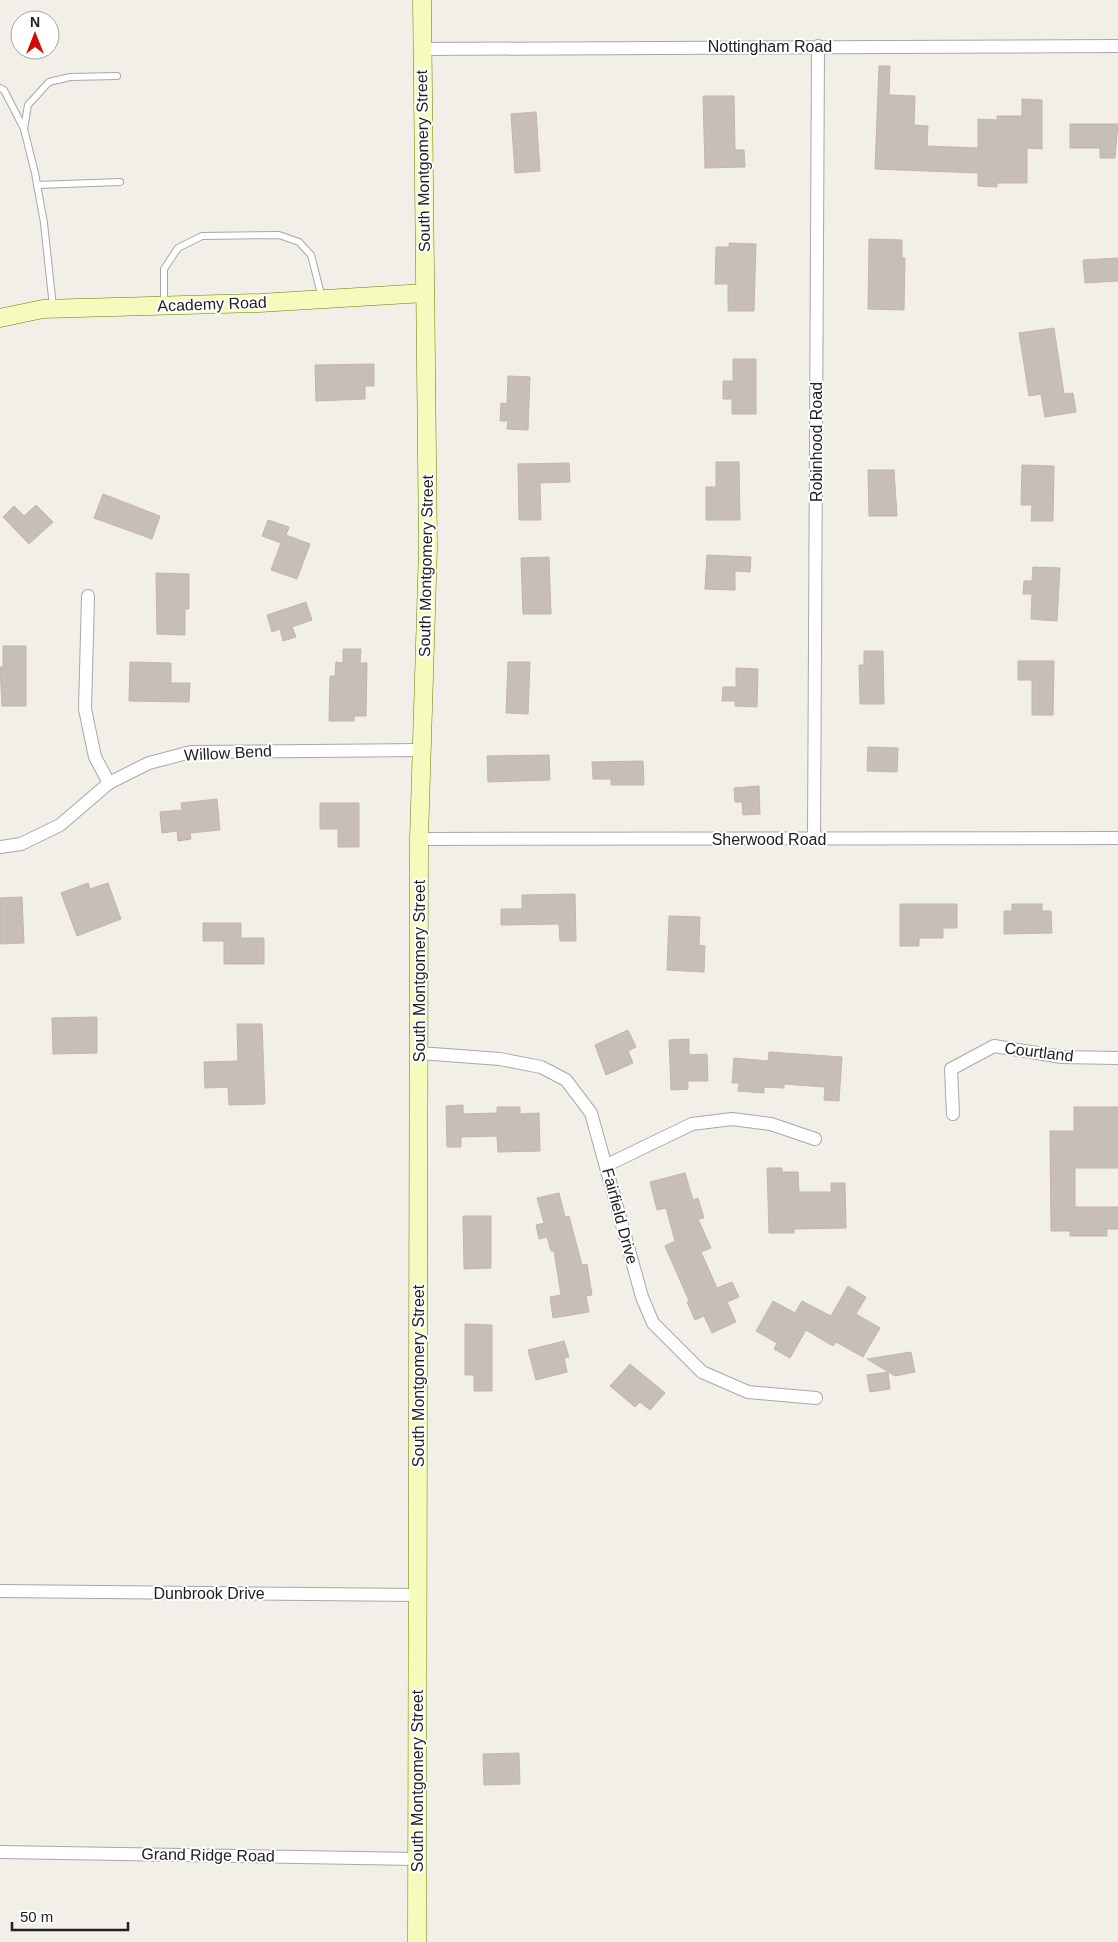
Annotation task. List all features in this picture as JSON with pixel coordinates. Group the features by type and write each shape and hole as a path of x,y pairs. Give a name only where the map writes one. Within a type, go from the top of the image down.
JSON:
{"street":[{"name":"South Montgomery Street","path":"417,1942 419,839 428,547 422,0"},
{"name":"Robinhood Road","path":"814,839 818,46"},
{"name":"Nottingham Road","path":"422,49 1118,46"},
{"name":"Academy Road","path":"0,318 53,309 322,299 425,293"},
{"path":"88,596 85,709 95,757 109,783"},
{"name":"Willow Bend","path":"0,847 21,844 60,825 109,783 149,763 191,752 422,750"},
{"name":"Sherwood Road","path":"419,839 1118,838"},
{"name":"Courtland","path":"953,1114 951,1069 994,1046 1062,1057 1118,1058"},
{"name":"Fairfield Drive","path":"418,1053 500,1059 541,1067 566,1080 591,1113 607,1165 642,1297 653,1323 702,1372 748,1392 816,1398"},
{"path":"607,1165 692,1124 732,1119 742,1120 771,1124 815,1139"},
{"name":"Dunbrook Drive","path":"0,1591 418,1595"},
{"name":"Grand Ridge Road","path":"0,1852 417,1859"}],"lane":[{"path":"24,129 28,105 49,82 70,76 117,76"},
{"path":"0,88 4,90 24,129 44,223 53,309"},
{"path":"37,185 120,182"},
{"path":"164,305 164,269 178,248 202,236 279,235 299,242 311,255 322,299"}],"building":[{"path":"879,66 890,66 889,95 915,96 914,125 928,126 927,146 978,148 978,119 997,120 997,116 1022,116 1022,99 1042,100 1042,149 1027,148 1027,183 997,183 997,187 978,186 978,173 875,169"},
{"path":"703,96 734,96 735,150 744,150 745,167 705,168"},
{"path":"536,112 540,171 515,173 511,114"},
{"path":"1070,124 1118,124 1115,158 1100,158 1100,148 1070,148"},
{"path":"869,239 902,240 902,258 905,258 904,310 868,309"},
{"path":"729,243 756,244 754,311 728,311 728,284 715,284 716,247 729,247"},
{"path":"1118,258 1118,281 1085,283 1083,260"},
{"path":"1054,328 1064,394 1073,393 1076,412 1045,417 1041,394 1029,396 1019,333"},
{"path":"733,359 756,359 756,414 732,414 732,399 723,399 723,381 733,381"},
{"path":"374,364 374,386 365,386 365,399 316,401 315,365"},
{"path":"508,376 530,377 528,430 507,429 508,421 500,421 501,403 507,404"},
{"path":"716,462 739,462 740,520 706,520 706,487 716,487"},
{"path":"569,463 570,482 540,483 541,520 519,520 518,464"},
{"path":"1022,465 1054,466 1053,521 1031,521 1032,505 1021,505"},
{"path":"868,470 894,470 897,516 869,516"},
{"path":"103,494 160,516 152,539 94,518"},
{"path":"36,505 53,522 29,544 3,517 14,506 24,516"},
{"path":"268,520 289,527 286,535 310,544 297,579 271,570 281,543 262,536"},
{"path":"707,555 751,557 750,572 735,571 735,590 705,589"},
{"path":"549,557 551,614 523,614 521,558"},
{"path":"1033,567 1060,568 1057,621 1031,619 1032,594 1023,594 1024,581 1032,581"},
{"path":"156,573 189,574 189,609 185,609 185,635 157,634"},
{"path":"306,602 312,620 292,627 296,637 283,641 280,629 272,632 267,615"},
{"path":"3,646 26,646 26,706 2,706 0,667 3,667"},
{"path":"343,649 361,649 360,663 367,663 366,716 354,716 354,721 329,721 330,676 335,676 336,662 343,663"},
{"path":"864,651 883,651 884,704 860,704 859,665 864,665"},
{"path":"1018,661 1054,661 1053,715 1032,715 1032,680 1018,680"},
{"path":"130,662 171,663 171,683 190,683 189,702 129,701"},
{"path":"508,662 530,662 528,714 506,713"},
{"path":"736,668 758,669 757,707 735,706 735,701 722,701 723,687 736,687"},
{"path":"868,747 898,748 897,772 867,771"},
{"path":"549,755 550,780 488,782 487,756"},
{"path":"643,761 644,785 611,785 611,779 593,779 592,762"},
{"path":"759,786 760,814 743,815 742,802 735,802 734,788"},
{"path":"217,799 220,830 190,833 191,839 178,841 177,831 162,833 160,812 182,810 181,803"},
{"path":"320,803 359,803 359,847 338,847 338,829 320,829"},
{"path":"88,883 90,889 108,883 121,919 77,936 61,893"},
{"path":"575,894 576,941 560,941 559,924 501,925 501,909 522,909 522,895"},
{"path":"22,897 24,943 0,944 0,898"},
{"path":"900,904 957,904 957,928 943,928 943,938 919,938 919,946 900,946"},
{"path":"1012,904 1042,904 1042,911 1051,911 1052,933 1004,934 1004,911 1012,911"},
{"path":"669,916 700,917 699,945 705,946 704,972 667,970"},
{"path":"203,923 241,923 241,938 264,938 264,964 224,964 224,941 203,941"},
{"path":"97,1017 97,1053 53,1054 52,1018"},
{"path":"237,1024 262,1024 265,1104 229,1105 228,1087 205,1088 204,1062 238,1061"},
{"path":"628,1030 636,1047 628,1051 633,1063 606,1075 595,1045"},
{"path":"689,1039 689,1055 707,1054 708,1081 688,1081 688,1089 671,1090 669,1040"},
{"path":"769,1052 842,1057 839,1101 824,1100 825,1087 784,1084 784,1088 764,1087 764,1093 738,1091 739,1083 732,1083 734,1058 768,1061"},
{"path":"463,1105 463,1114 497,1113 497,1107 520,1107 520,1114 539,1113 540,1151 498,1152 497,1136 461,1137 461,1147 447,1147 446,1106"},
{"path":"1074,1107 1118,1107 1118,1168 1075,1168 1075,1207 1118,1207 1118,1229 1107,1229 1107,1236 1070,1236 1070,1231 1051,1231 1050,1131 1074,1131"},
{"path":"767,1168 782,1168 782,1172 798,1172 799,1192 831,1192 831,1183 845,1183 846,1228 794,1229 794,1233 769,1233"},
{"path":"685,1173 693,1200 698,1198 704,1218 698,1219 711,1248 701,1252 717,1288 732,1282 739,1297 727,1302 736,1322 712,1333 704,1316 695,1320 687,1302 689,1301 665,1246 675,1241 666,1208 657,1210 650,1182"},
{"path":"559,1193 565,1217 569,1216 582,1265 587,1264 592,1295 586,1296 589,1312 553,1318 550,1297 561,1295 554,1251 551,1251 547,1237 539,1239 536,1225 544,1223 537,1198"},
{"path":"463,1216 491,1216 491,1268 464,1269"},
{"path":"848,1286 866,1297 856,1314 880,1328 863,1357 836,1342 833,1346 806,1330 790,1358 774,1349 777,1343 756,1331 773,1301 795,1313 802,1301 831,1316"},
{"path":"465,1324 492,1325 492,1391 474,1391 474,1375 465,1375"},
{"path":"564,1341 569,1357 564,1358 567,1372 536,1380 528,1350"},
{"path":"911,1352 915,1372 895,1376 867,1359"},
{"path":"630,1364 665,1393 650,1410 640,1402 635,1407 610,1386"},
{"path":"888,1372 890,1389 870,1392 867,1375"},
{"path":"519,1753 520,1784 484,1785 483,1754"}]}
